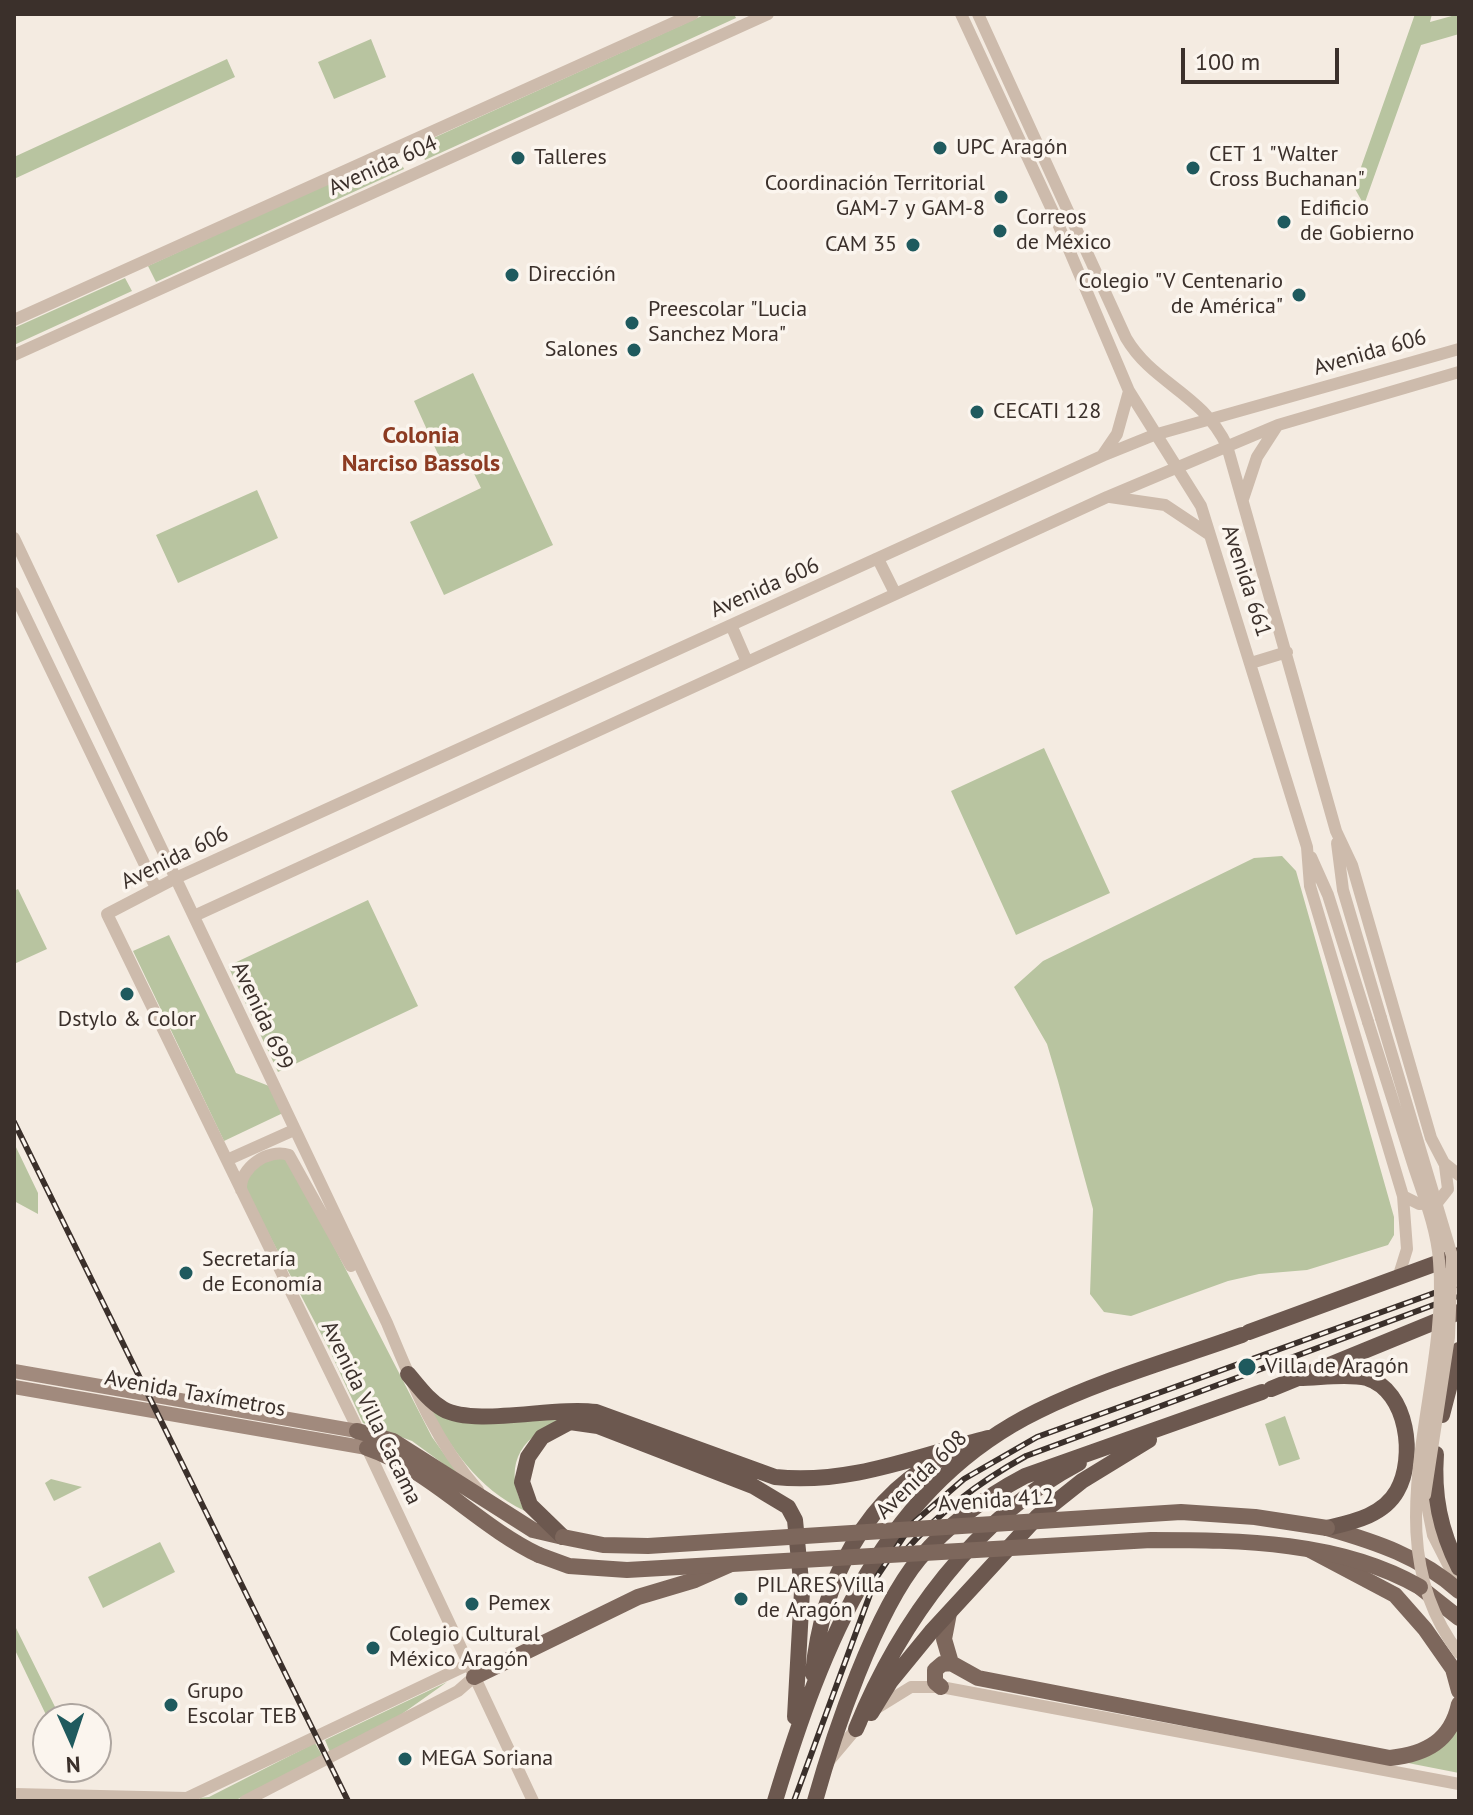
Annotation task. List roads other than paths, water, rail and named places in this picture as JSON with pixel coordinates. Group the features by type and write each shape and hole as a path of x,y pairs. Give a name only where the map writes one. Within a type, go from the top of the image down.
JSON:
{"highway":[{"name":"Avenida 608","path":"809,1695 864,1575 886,1541 942,1479 994,1437 1069,1396 1459,1255"},
{"path":"815,1801 847,1705 902,1584 936,1541 992,1494 1025,1476 1299,1378 1459,1312"},
{"path":"1459,1350 1437,1439 1434,1481 1438,1514 1459,1568"},
{"path":"408,1374 444,1409 468,1417 571,1408 596,1412 717,1458 790,1479 856,1475 994,1437"},
{"path":"1299,1378 1366,1378 1385,1388 1398,1401 1404,1419 1403,1472 1397,1491 1375,1512 1327,1528"},
{"path":"563,1537 530,1505 522,1482 528,1457 542,1437 570,1422 598,1426 753,1486 788,1507 795,1520 802,1591 794,1739"},
{"path":"871,1713 890,1682 949,1613 1059,1496 1177,1422"},
{"path":"775,1801 809,1695 822,1616 836,1577 874,1514 910,1478 938,1459 994,1437"},
{"path":"856,1729 877,1678 917,1614 967,1550 1012,1504 1111,1446"}],"main road":[{"name":"Avenida Taxímetros","path":"14,1371 357,1431"},
{"name":"Avenida Taxímetros","path":"14,1387 367,1448"},
{"name":"Avenida 412","path":"357,1431 393,1441 533,1530 603,1545 648,1546 1181,1512 1255,1517 1327,1528 1404,1554 1438,1572 1459,1588"},
{"path":"367,1448 408,1467 506,1539 569,1566 627,1570 1151,1540 1212,1540 1309,1550 1370,1564 1420,1587 1459,1618"},
{"path":"1309,1550 1395,1595 1425,1629 1453,1669 1459,1691"},
{"path":"470,1671 552,1639 638,1597 695,1580 731,1565"},
{"path":"949,1613 944,1639 951,1663"},
{"path":"941,1687 935,1682 935,1670 942,1664 951,1663 978,1678 1390,1758 1419,1755 1440,1741 1455,1722 1459,1704"}],"street":[{"name":"Avenida 604","path":"14,320 693,14"},
{"name":"Avenida 604","path":"14,355 768,14"},
{"name":"Avenida 661","path":"961,14 1053,212 1129,391 1201,506 1307,847 1310,886 1403,1196 1409,1231 1398,1278"},
{"name":"Avenida 661","path":"978,14 1137,357 1214,420 1227,446 1336,831 1352,865 1431,1138 1444,1163"},
{"path":"1002,102 1014,96"},
{"name":"Avenida 606","path":"107,914 178,877 1102,456 1154,435 1459,349"},
{"name":"Avenida 606","path":"194,916 1107,497 1278,425 1459,372"},
{"path":"1102,456 1117,434 1129,391"},
{"path":"1242,502 1257,457 1278,425"},
{"path":"1107,497 1165,505 1211,535"},
{"name":"Avenida 699","path":"14,538 178,877 438,1437 456,1465 488,1501"},
{"path":"878,559 895,593"},
{"path":"14,593 156,888"},
{"path":"731,625 747,662"},
{"path":"1251,663 1287,652"},
{"path":"1336,831 1343,890 1452,1256 1449,1337 1425,1495 1433,1535 1459,1588"},
{"path":"1307,847 1328,895 1439,1258 1437,1335 1415,1494 1416,1539 1435,1613 1459,1653"},
{"name":"Avenida Villa Cacama","path":"107,914 367,1448 533,1801"},
{"path":"227,1160 294,1130"},
{"path":"243,1195 241,1176 246,1169 275,1154 289,1155 353,1271 373,1293"},
{"path":"1444,1163 1459,1175"},
{"path":"1403,1196 1425,1205 1442,1199 1449,1184 1444,1163"},
{"path":"14,1794 83,1799 189,1800 470,1671"},
{"path":"245,1801 458,1691 470,1671"},
{"path":"827,1763 871,1713 911,1687 941,1687 1459,1784"}],"railway":[{"path":"14,1122 348,1801"},
{"path":"794,1801 876,1578 912,1524 964,1479 1037,1437 1459,1284"},
{"path":"905,1551 961,1498 1026,1456 1455,1297"}],"place":[{"name":"UPC Aragón","path":"940,148"},
{"name":"Talleres","path":"518,158"},
{"name":"CET 1 \"Walter Cross Buchanan\"","path":"1193,168"},
{"name":"Coordinación Territorial GAM-7 y GAM-8","path":"1001,197"},
{"name":"Edificio de Gobierno","path":"1284,222"},
{"name":"Correos de México","path":"1000,231"},
{"name":"CAM 35","path":"913,245"},
{"name":"Dirección","path":"512,275"},
{"name":"Colegio \"V Centenario de América\"","path":"1299,295"},
{"name":"Preescolar \"Lucia Sanchez Mora\"","path":"632,323"},
{"name":"Salones","path":"634,350"},
{"name":"CECATI 128","path":"977,412"},
{"name":"Dstylo & Color","path":"127,994"},
{"name":"Secretaría de Economía","path":"186,1273"},
{"name":"Villa de Aragón","path":"1247,1367"},
{"name":"PILARES Villa de Aragón","path":"741,1599"},
{"name":"Pemex","path":"472,1604"},
{"name":"Colegio Cultural México Aragón","path":"373,1648"},
{"name":"Grupo Escolar TEB","path":"171,1705"},
{"name":"MEGA Soriana","path":"405,1759"}],"district":[{"name":"Colonia Narciso Bassols","path":"421,450"}]}
